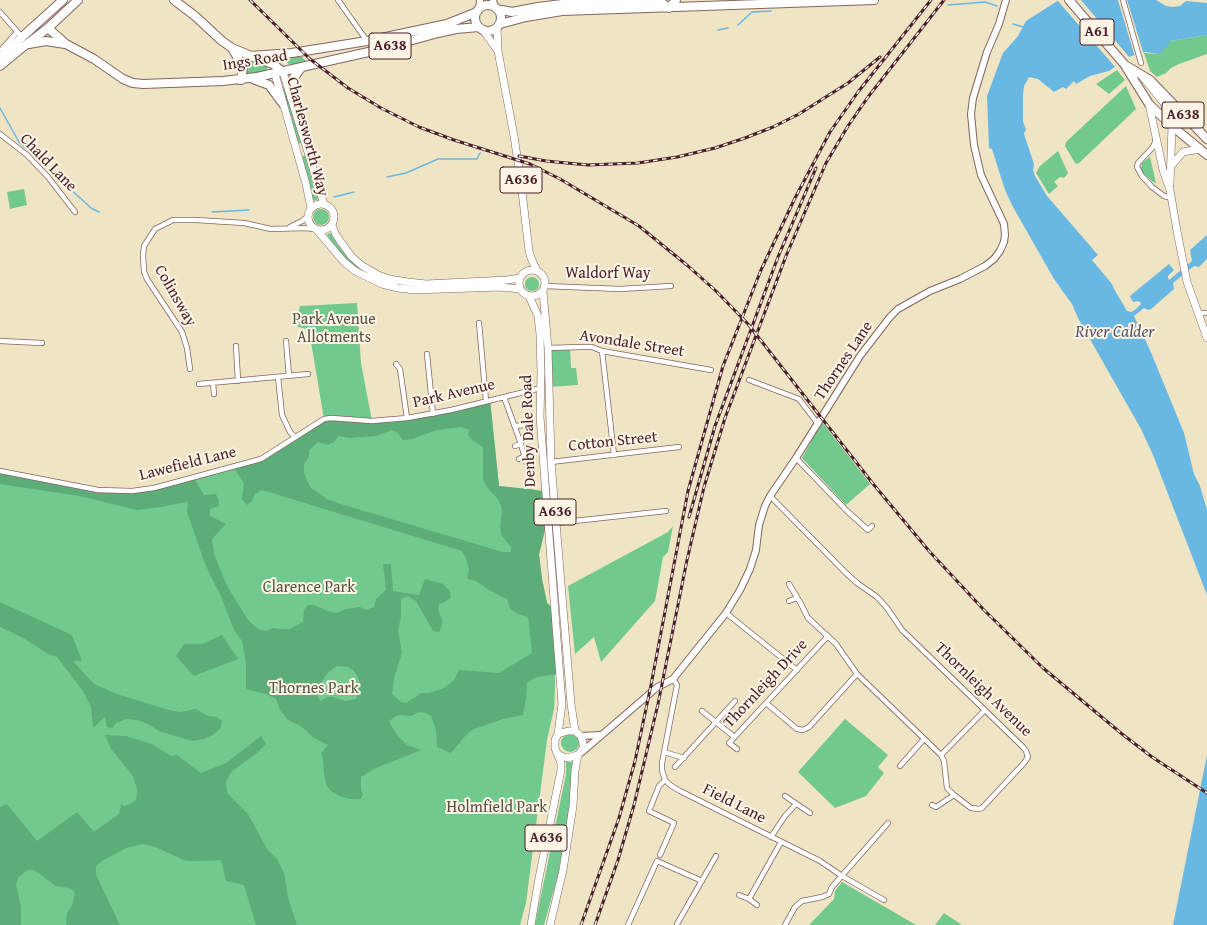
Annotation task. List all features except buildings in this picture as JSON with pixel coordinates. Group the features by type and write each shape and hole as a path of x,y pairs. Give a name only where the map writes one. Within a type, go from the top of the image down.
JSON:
{"highway":[{"path":"3,52 20,35 34,28 63,0"},
{"path":"23,47 39,36 78,0"},
{"name":"A638","path":"174,0 232,48 273,64 279,71"},
{"path":"644,0 666,4 669,8 676,0"},
{"name":"A638","path":"478,11 486,6 495,6 512,12 570,3 650,0"},
{"name":"A638","path":"481,28 492,30 498,26 526,17 562,11 874,0"},
{"name":"A61","path":"1069,0 1124,64 1149,104"},
{"path":"495,6 501,16 498,26"},
{"path":"478,11 476,20 481,28"},
{"name":"Ings Road","path":"292,53 366,41 447,24 478,11"},
{"path":"48,28 48,18 50,13"},
{"name":"Ings Road","path":"48,28 66,44 94,59 123,79 136,84 240,80 279,71 301,68 456,29 481,28"},
{"name":"A638","path":"0,66 23,47 42,42 66,44"},
{"name":"A638","path":"232,48 243,67 240,80"},
{"path":"279,71 292,53"},
{"name":"A638","path":"250,56 292,53"},
{"name":"A61","path":"1124,64 1138,72"},
{"path":"290,96 292,80 301,68"},
{"name":"A638","path":"1138,72 1150,80 1207,139"},
{"path":"251,78 269,85 283,104"},
{"name":"A638","path":"1149,104 1172,126 1207,155"}],"main road":[{"name":"A636","path":"498,26 498,51 514,136 530,258 537,271 544,277 544,289"},
{"name":"A636","path":"481,28 498,51"},
{"name":"Charlesworth Way","path":"279,71 290,96 324,204"},
{"name":"Charlesworth Way","path":"279,71 283,104 306,184 311,208"},
{"name":"A61","path":"1138,72 1164,103 1170,116 1172,126 1171,194 1177,231 1187,282 1207,338"},
{"name":"A61","path":"1149,104 1163,170 1171,194"},
{"path":"1171,166 1183,152 1200,149"},
{"path":"316,229 325,230 332,225 335,219 334,212 330,207 324,204 319,204 311,208 308,216 310,225 316,229 343,261 355,271 382,284 415,290 500,288 520,290 529,296 536,296 544,289"},
{"path":"332,225 336,235 351,256 361,265 378,275 389,279 426,284 507,280 522,275 530,270 537,271"},
{"name":"A636","path":"520,290 519,282 529,251"},
{"name":"Denby Dale Road","path":"544,289 548,348 551,462 571,704 578,734"},
{"name":"Denby Dale Road","path":"529,296 538,316 540,334 540,424 562,704 558,734"},
{"path":"558,734 568,730 578,734"},
{"name":"A636","path":"531,925 539,876 561,770 561,763 555,748 555,740 558,734"},
{"name":"A636","path":"550,925 563,870 573,806 576,770 580,754 584,747 578,734"},
{"path":"557,753 567,758 580,754"}],"street":[{"path":"338,0 366,41"},
{"path":"478,11 480,0"},
{"path":"1002,0 1004,9"},
{"name":"Thornes Lane","path":"580,754 600,735 656,688 673,679 726,613 740,590 750,569 756,550 765,506 770,496 818,424 860,356 890,317 898,309 930,291 960,279 985,266 994,259 1002,247 1005,235 1004,224 981,175 974,145 971,114 973,98 987,52 1004,9 1006,0"},
{"path":"1004,9 1010,0"},
{"path":"1123,0 1142,63"},
{"path":"0,12 20,35"},
{"name":"Chald Lane","path":"0,134 26,155 48,177 76,212"},
{"path":"1157,139 1153,148 1138,163 1137,167 1142,176 1152,187 1164,196 1171,194"},
{"name":"Colinsway","path":"286,228 302,221 308,216"},
{"name":"Colinsway","path":"190,369 187,348 182,332 147,279 144,272 144,246 155,229 173,220 244,222 271,229 316,229"},
{"name":"Waldorf Way","path":"544,289 620,289 671,286"},
{"path":"1197,313 1207,313"},
{"path":"1203,327 1207,318"},
{"path":"479,323 486,401"},
{"path":"0,341 42,343"},
{"path":"286,341 289,376"},
{"path":"236,346 238,381"},
{"name":"Avondale Street","path":"548,348 592,348 711,370"},
{"path":"602,351 614,455"},
{"path":"427,354 433,414"},
{"path":"396,364 400,369 407,418"},
{"path":"199,384 308,374"},
{"path":"278,377 282,415 290,432 295,437"},
{"path":"749,380 799,399 818,424"},
{"path":"213,383 214,394"},
{"name":"Park Avenue","path":"372,421 433,414 541,388"},
{"path":"504,397 526,462"},
{"name":"Lawefield Lane","path":"0,472 98,490 132,491 154,488 262,458 324,419 330,418 372,421"},
{"path":"515,426 524,425"},
{"path":"515,446 521,444"},
{"name":"Cotton Street","path":"551,462 678,447"},
{"path":"519,459 525,456"},
{"path":"796,458 846,510 868,530 872,526"},
{"name":"Thornleigh Avenue","path":"770,496 846,573 882,602 902,630 1023,748 1027,753 1027,760 982,808 979,809 971,808 954,795 948,788 944,761 941,755"},
{"path":"556,523 666,511"},
{"path":"790,584 808,618 836,644 858,674 941,755 985,710"},
{"path":"789,601 797,598"},
{"path":"726,613 797,670"},
{"name":"Thornleigh Drive","path":"737,749 729,743 828,636"},
{"path":"766,703 797,729 803,730 809,727 858,674"},
{"path":"660,855 674,822 649,811 659,786 665,780 662,770 664,752 677,685 673,679"},
{"path":"675,768 735,701"},
{"path":"702,711 732,735"},
{"path":"578,734 600,735"},
{"path":"900,766 924,739"},
{"path":"664,752 684,758"},
{"name":"Field Lane","path":"665,780 680,791 820,861 842,876 884,900"},
{"path":"935,808 954,795"},
{"path":"785,796 810,813"},
{"path":"771,837 785,816 796,804"},
{"path":"785,925 797,904 802,901 825,896 888,823"},
{"path":"749,899 781,842"},
{"path":"677,924 716,856"},
{"path":"628,925 657,861 702,881"},
{"path":"740,896 749,899 757,905"}],"green space":[{"path":"1207,35 1207,54 1179,64 1157,77 1150,71 1144,53 1158,54 1170,41"},
{"path":"300,55 307,62 290,67 286,62 293,57"},
{"path":"239,57 268,65 266,73 245,76"},
{"path":"1117,70 1125,80 1109,94 1096,84"},
{"path":"1126,86 1136,109 1078,164 1075,163 1065,146 1066,142"},
{"path":"284,87 301,143 297,144 281,88"},
{"path":"1058,151 1068,173 1064,178 1060,177 1054,182 1058,186 1049,194 1036,173 1040,166"},
{"path":"305,155 315,191 319,199 312,201 301,157"},
{"path":"1150,157 1156,183 1142,172 1141,168 1142,163"},
{"path":"24,189 27,205 10,209 7,192"},
{"path":"321,209 327,211 329,217 327,223 321,225 315,223 313,217 315,211"},
{"path":"332,233 337,244 349,258 358,265 416,286 415,288 381,281 355,267 344,258 332,244 327,234"},
{"path":"529,277 535,277 539,281 539,287 535,291 529,291 525,287 525,281"},
{"name":"Thornes Park","path":"357,303 361,363 372,421 407,418 490,400 499,486 537,490 539,555 547,603 555,674 555,690 554,709 547,740 526,903 520,925 0,925 0,471 98,490 121,491 154,488 262,459 324,419 309,330 296,326 300,306"},
{"path":"570,347 571,368 576,368 578,385 548,387 548,348"},
{"path":"490,400 499,486 545,491 547,522 539,555 547,603 555,610 560,674 536,677 527,683 523,715 503,719 474,729 466,735 451,753 437,747 436,730 431,716 426,713 419,712 411,716 398,715 389,721 392,727 407,745 421,750 376,768 361,777 361,790 363,794 361,799 350,799 339,796 331,791 327,786 321,753 328,745 314,738 301,726 288,720 280,710 276,699 266,694 246,689 246,664 242,641 234,630 220,594 204,561 187,512 188,503 186,502 137,510 79,496 0,484 0,471 98,490 132,491 193,476 204,495 216,494 219,501 219,506 210,509 210,516 226,524 212,539 214,554 227,586 248,620 258,629 266,631 273,628 289,629 303,622 304,610 308,605 314,605 336,613 347,609 360,607 366,610 374,607 376,599 386,590 383,564 391,564 393,591 419,595 425,579 443,584 450,591 451,597 445,602 439,604 438,610 442,619 442,625 439,632 433,631 416,601 407,596 401,599 401,616 398,631 402,653 394,678 392,694 401,702 406,703 421,693 429,693 444,688 454,680 459,670 499,673 532,653 528,617 518,614 510,609 507,599 489,590 476,581 467,579 469,569 462,551 262,490 255,494 252,501 247,505 242,499 244,483 233,467 262,459 324,419 407,418","holes":["461,427 469,430 468,435 472,440 483,447 483,480 489,490 498,499 502,509 500,528 502,536 511,547 511,552 503,552 327,499 311,488 304,472 304,464 309,457 309,450 318,442 328,445 334,442 339,436 349,438 376,436 392,430 398,433 403,440 412,439 437,430","337,666 348,667 357,675 360,684 356,699 345,701 328,697 320,701 316,691 326,675"]},
{"path":"822,422 870,484 846,505 802,458"},
{"path":"673,526 668,552 663,557 655,601 601,662 594,637 575,654 568,586 668,532"},
{"path":"0,602 72,635 82,661 73,661 94,684 117,694 169,710 180,712 196,709 208,716 217,717 222,721 221,728 213,735 204,739 192,741 159,731 146,723 137,720 126,719 116,723 112,728 107,727 105,717 93,728 91,707 83,691 57,657 48,654 25,639 0,627"},
{"path":"222,635 238,659 194,676 176,656 184,644 202,644"},
{"path":"845,719 888,755 878,767 884,773 866,796 835,808 798,772"},
{"path":"570,734 576,737 579,743 576,749 570,752 564,749 561,743 564,737"},
{"path":"105,735 126,736 152,744 171,756 177,755 201,773 226,763 261,736 266,744 258,752 231,772 226,782 227,793 248,814 267,849 277,859 284,873 288,897 297,925 256,925 244,885 226,881 221,860 186,861 155,847 143,844 126,848 102,861 96,866 96,875 120,925 66,925 67,913 72,906 75,892 69,888 56,886 34,870 27,870 18,878 16,885 21,906 21,925 0,925 0,807 7,804 37,841 77,812 94,832 119,814 121,804 124,806 136,800 137,789 133,776 111,749"},
{"path":"566,762 573,762 571,794 558,875 544,925 535,925 566,774"},
{"path":"842,882 916,925 809,925 834,899 835,891"},
{"path":"944,913 962,925 935,925"}],"water":[{"name":"River Calder","path":"1059,0 1156,0 1166,6 1173,7 1180,6 1186,1 1207,3 1207,35 1170,41 1167,47 1163,49 1163,52 1158,54 1146,52 1131,56 1109,71 1090,76 1076,84 1074,81 1066,89 1063,87 1054,92 1038,79 1029,77 1024,86 1023,122 1026,129 1024,134 1034,164 1033,170 1035,176 1047,196 1098,255 1092,260 1112,284 1127,311 1131,312 1135,310 1141,304 1139,301 1133,302 1130,296 1169,264 1174,270 1168,276 1169,280 1192,261 1190,250 1207,235 1207,259 1199,267 1194,266 1173,283 1174,289 1151,309 1148,310 1144,308 1134,316 1150,350 1184,433 1194,474 1200,486 1207,510 1207,595 1153,455 1141,429 1078,318 1072,304 1054,279 1013,207 1005,190 992,149 989,148 987,96 1003,53 1018,36 1026,21"},
{"path":"1207,755 1207,925 1173,925"}],"pier":[{"path":"1057,0 1081,0 1130,58 1116,68"},
{"path":"1118,0 1127,0 1144,55 1135,57"}],"waterway":[{"path":"948,5 985,2 997,6"},
{"path":"738,25 752,12 771,11"},
{"path":"1013,24 1023,27"},
{"path":"718,30 728,28"},
{"path":"0,108 19,142 91,208 99,212"},
{"path":"387,177 406,173 438,159 477,159 480,153"},
{"path":"334,197 354,192"},
{"path":"212,212 249,210"}],"railway":[{"path":"250,0 310,59 348,88 381,108 419,127 454,140 530,164 560,179 639,226 688,266 716,291 748,324 874,485 929,551 984,610 1043,668 1122,734 1152,757 1207,793"},
{"path":"581,925 619,818 635,761 688,491 723,366 761,270 795,198 830,132 858,92 931,0"},
{"path":"595,925 618,860 634,805 658,704 687,560 704,487 725,418 786,256 826,163 848,126 868,97 944,0"},
{"path":"519,156 546,161 588,165 638,163 677,157 715,148 773,127 799,114 848,83 880,57"},
{"path":"689,517 715,426 778,257 816,168"}],"park label":[{"name":"Park Avenue Allotments","path":"334,329"},
{"name":"Clarence Park","path":"309,588"},
{"name":"Holmfield Park","path":"497,808"}]}
